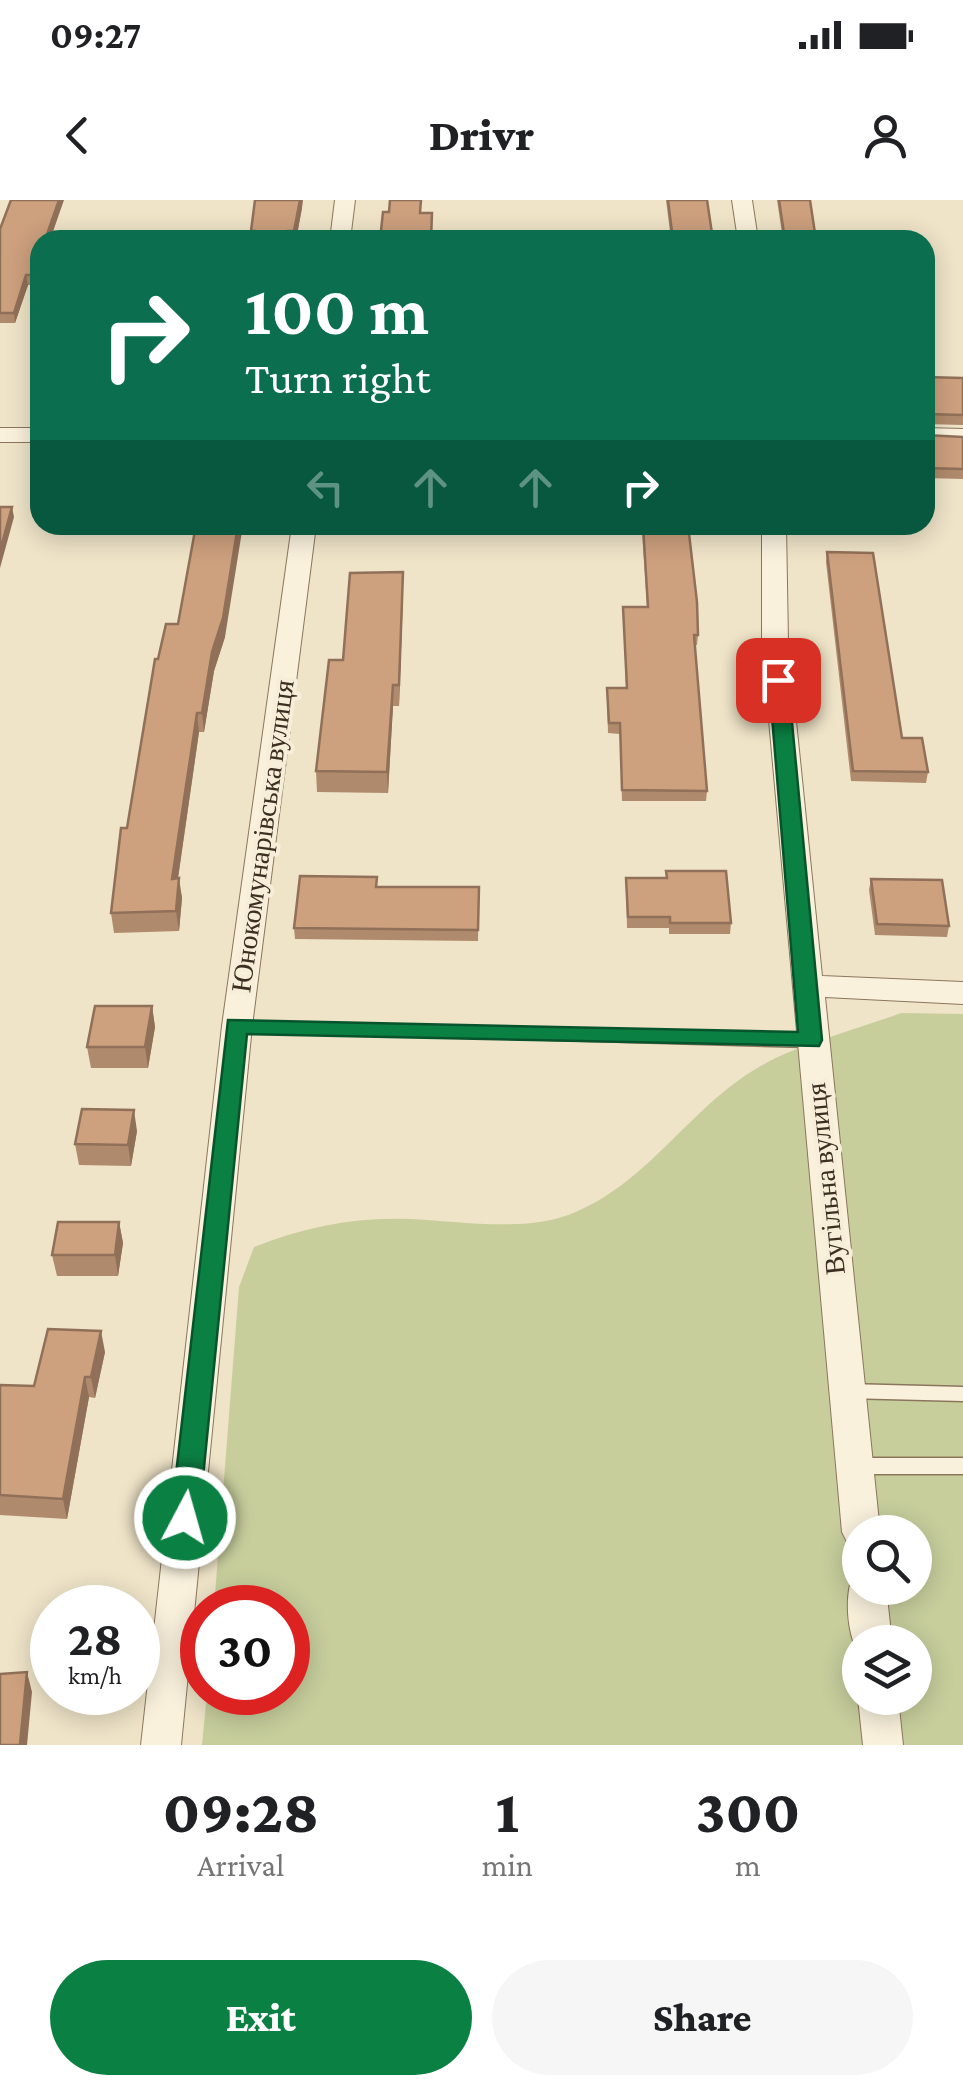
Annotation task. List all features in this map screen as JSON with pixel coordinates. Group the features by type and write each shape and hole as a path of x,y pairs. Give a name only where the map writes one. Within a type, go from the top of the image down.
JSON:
{"street":[{"path":"341,230 345,200"},
{"path":"742,200 746,230"},
{"path":"0,435 30,435"},
{"path":"935,435 963,436"},
{"name":"Юнокомунарівська вулиця","path":"161,1745 236,1026 303,535"},
{"name":"Вугільна вулиця","path":"774,535 775,642 810,1040 859,1515"},
{"path":"806,986 963,992"},
{"path":"880,1715 883,1745"}],"lane":[{"path":"236,1026 810,1040"},
{"path":"847,1391 963,1394"},
{"path":"854,1466 963,1466"}],"green space":[{"path":"901,1013 963,1014 963,1745 202,1745 205,1715 310,1715 310,1585 216,1585 239,1287 254,1247 349,1222 409,1219 511,1224 568,1215 621,1185 734,1084 773,1059"}],"building":[{"path":"11,200 59,200 48,230 30,230 30,275 26,275 14,313 0,313 0,229"},
{"path":"255,200 300,200 294,230 251,230"},
{"path":"390,200 421,200 420,213 432,213 431,230 381,230 383,212 389,212"},
{"path":"668,200 707,200 712,230 672,230"},
{"path":"779,200 810,200 814,230 784,230"},
{"path":"935,377 963,378 963,415 935,414"},
{"path":"935,436 963,437 963,469 935,468"},
{"path":"0,507 12,507 0,551"},
{"path":"194,535 236,535 202,713 197,713 172,879 179,878 176,911 111,913 121,828 127,828 155,659 166,624 178,624"},
{"path":"644,535 689,535 697,602 698,635 694,635 707,791 622,790 620,723 609,723 607,688 627,688 623,607 648,607"},
{"path":"827,552 873,553 902,738 922,738 928,772 853,771"},
{"path":"403,572 399,685 393,685 387,772 316,771 329,660 343,660 350,573"},
{"path":"666,871 726,871 731,923 670,923 670,917 628,917 626,878 667,878"},
{"path":"300,876 377,877 376,887 479,887 478,930 294,928"},
{"path":"871,879 942,880 949,926 877,924"},
{"path":"95,1006 152,1006 145,1047 87,1047"},
{"path":"82,1109 134,1110 128,1145 75,1144"},
{"path":"58,1222 119,1222 115,1255 52,1255"},
{"path":"48,1329 101,1331 91,1377 85,1377 63,1499 0,1495 0,1385 34,1386"},
{"path":"27,1672 20,1744 25,1745 0,1745 0,1674"}],"route":[{"path":"185,1518 236,1026 810,1040 778,680"}]}
